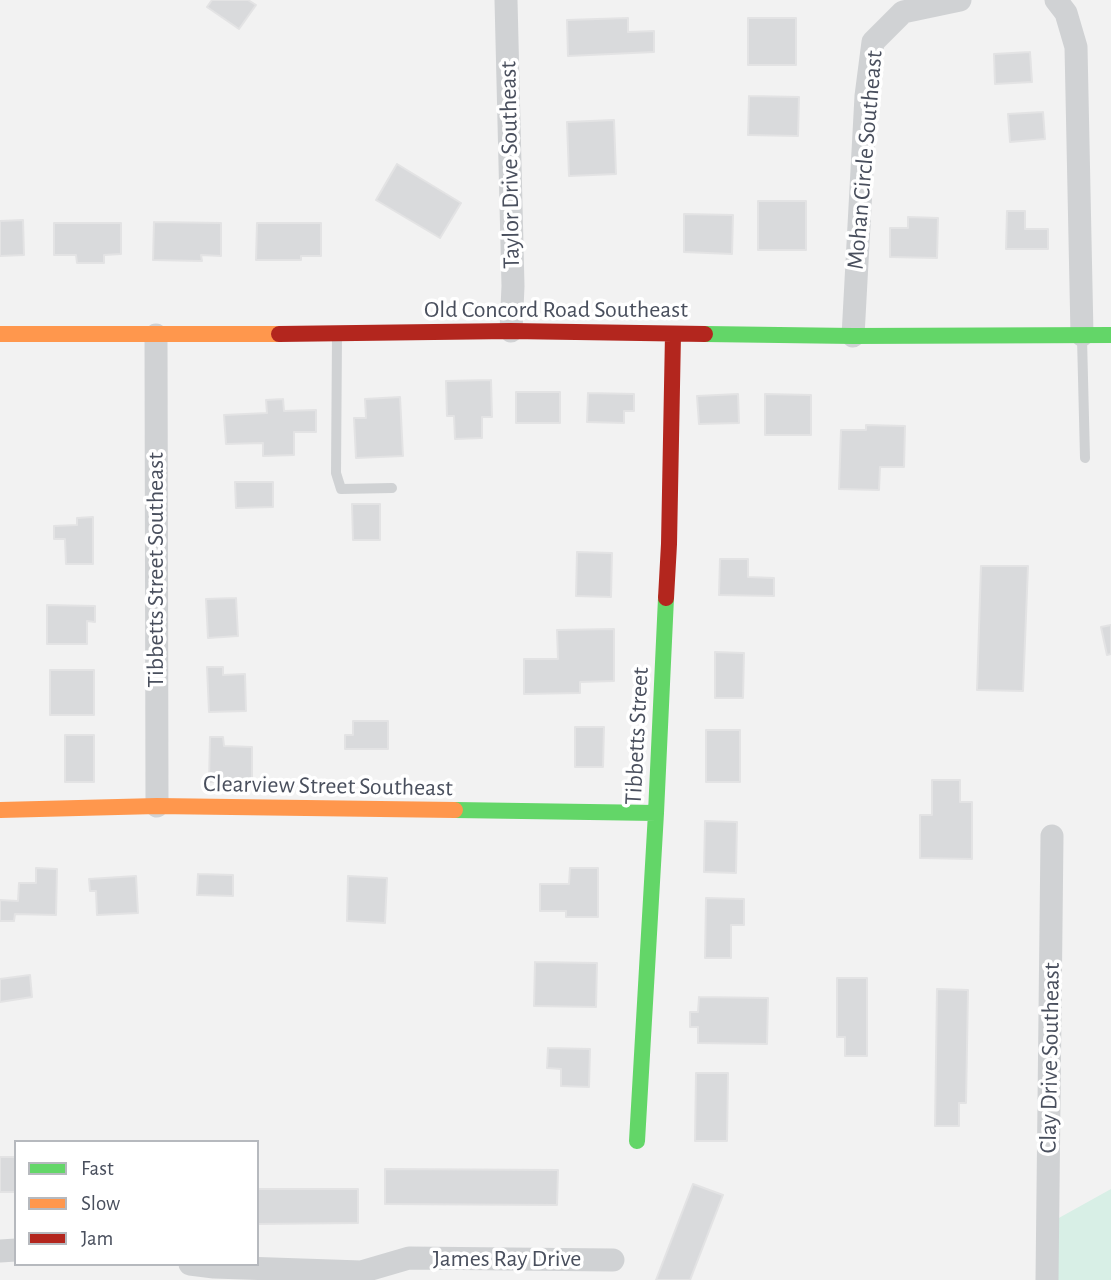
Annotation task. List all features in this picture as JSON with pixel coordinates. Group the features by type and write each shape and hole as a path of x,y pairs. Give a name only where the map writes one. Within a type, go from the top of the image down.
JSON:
{"street":[{"name":"Taylor Drive Southeast","path":"506,0 513,286 511,331"},
{"name":"Mohan Circle Southeast","path":"853,336 866,96 873,42 903,12 960,0"},
{"path":"1056,0 1066,13 1076,47 1082,335"},
{"name":"Old Concord Road Southeast","path":"0,334 511,331 853,336 1111,335"},
{"name":"Tibbetts Street","path":"637,1141 668,544 673,334"},
{"name":"Tibbetts Street Southeast","path":"156,335 157,806"},
{"name":"Clearview Street Southeast","path":"0,810 157,806 656,813"},
{"name":"Clay Drive Southeast","path":"1047,1280 1052,836"},
{"name":"James Ray Drive","path":"202,1266 361,1276 408,1258 613,1260"}],"lane":[{"path":"337,333 336,473 341,489 392,488"},
{"path":"1082,335 1085,458"}],"green space":[{"path":"1111,1189 1111,1280 1057,1280 1057,1219"}],"building":[{"path":"212,0 248,0 256,5 239,29 207,7"},
{"path":"628,18 628,32 654,31 654,52 568,56 567,20"},
{"path":"748,18 796,18 796,65 748,65"},
{"path":"1030,52 1032,82 995,84 994,54"},
{"path":"749,96 799,97 798,136 748,135"},
{"path":"1043,112 1045,139 1010,142 1008,114"},
{"path":"614,120 616,174 569,176 567,122"},
{"path":"397,164 461,203 440,238 376,200"},
{"path":"758,201 806,201 806,250 758,250"},
{"path":"1007,211 1025,211 1025,229 1048,229 1048,249 1006,249"},
{"path":"684,214 733,215 732,254 684,252"},
{"path":"908,217 938,218 937,258 890,257 890,228 908,228"},
{"path":"23,220 24,255 0,256 0,221"},
{"path":"154,222 221,223 221,256 201,255 202,261 153,260"},
{"path":"54,223 121,223 121,254 104,255 104,263 77,263 76,255 54,255"},
{"path":"257,223 321,223 321,256 301,256 301,260 256,260"},
{"path":"491,380 492,417 482,417 482,438 455,439 454,416 447,416 446,381"},
{"path":"516,392 560,392 560,423 516,423"},
{"path":"588,393 634,394 634,411 624,411 624,423 587,422"},
{"path":"738,394 739,423 699,424 697,396"},
{"path":"765,394 811,395 811,435 765,435"},
{"path":"400,397 403,456 356,458 354,418 366,418 365,399"},
{"path":"283,399 284,411 316,410 316,432 294,432 294,455 263,456 263,443 226,444 224,415 267,413 266,400"},
{"path":"866,425 905,426 904,467 880,467 879,490 839,489 841,430 866,430"},
{"path":"235,482 273,482 273,507 236,508"},
{"path":"352,504 380,504 380,540 353,540"},
{"path":"93,517 93,564 66,564 65,539 54,539 54,526 77,525 77,518"},
{"path":"577,552 612,553 611,597 576,596"},
{"path":"720,559 748,559 748,577 774,578 774,596 719,595"},
{"path":"981,566 1028,566 1023,691 977,690"},
{"path":"236,598 238,636 208,638 206,599"},
{"path":"47,605 95,606 95,622 87,621 87,644 47,644"},
{"path":"1111,625 1111,654 1107,655 1101,627"},
{"path":"614,629 614,681 580,682 580,693 524,694 524,659 558,659 557,630"},
{"path":"715,652 744,653 743,698 715,698"},
{"path":"207,667 223,667 223,675 245,674 246,711 209,712"},
{"path":"50,670 94,670 94,715 50,715"},
{"path":"353,721 388,721 388,749 345,749 345,735 353,735"},
{"path":"575,727 604,727 603,767 575,767"},
{"path":"706,730 740,730 740,782 706,782"},
{"path":"65,735 94,735 94,782 65,782"},
{"path":"210,737 223,737 224,746 252,747 252,783 209,782"},
{"path":"932,780 960,780 960,802 972,802 972,859 920,858 920,815 932,815"},
{"path":"705,821 737,822 736,873 704,872"},
{"path":"36,868 57,869 56,915 15,914 14,921 0,921 0,900 18,901 19,883 36,883"},
{"path":"570,868 598,868 598,917 566,917 566,911 540,911 540,884 569,884"},
{"path":"198,874 233,875 233,896 197,895"},
{"path":"136,876 138,913 97,915 96,891 90,891 89,879"},
{"path":"348,876 387,878 385,923 347,921"},
{"path":"706,898 744,899 744,925 731,925 731,958 705,958"},
{"path":"535,962 597,963 596,1007 534,1006"},
{"path":"30,975 32,997 0,1002 0,979"},
{"path":"837,978 867,978 867,1056 845,1056 845,1037 837,1037"},
{"path":"937,989 968,990 966,1103 959,1103 959,1126 935,1126"},
{"path":"699,997 768,998 767,1044 698,1043 698,1027 690,1027 690,1012 698,1012"},
{"path":"548,1048 590,1049 589,1087 561,1086 561,1069 547,1068"},
{"path":"696,1073 728,1073 727,1141 695,1141"},
{"path":"0,1157 14,1157 14,1192 0,1192"},
{"path":"385,1169 558,1170 557,1205 385,1204"},
{"path":"693,1184 723,1195 690,1280 656,1280"},
{"path":"259,1189 358,1189 358,1223 259,1224"}],"traffic: fast":[{"path":"705,334 1111,335"},
{"path":"637,1141 666,598"},
{"path":"455,810 656,813"}],"traffic: slow":[{"path":"0,334 279,334"},
{"path":"0,810 157,806 455,810"}],"traffic: jam":[{"path":"279,334 511,331 705,334"},
{"path":"666,598 673,334"}]}
